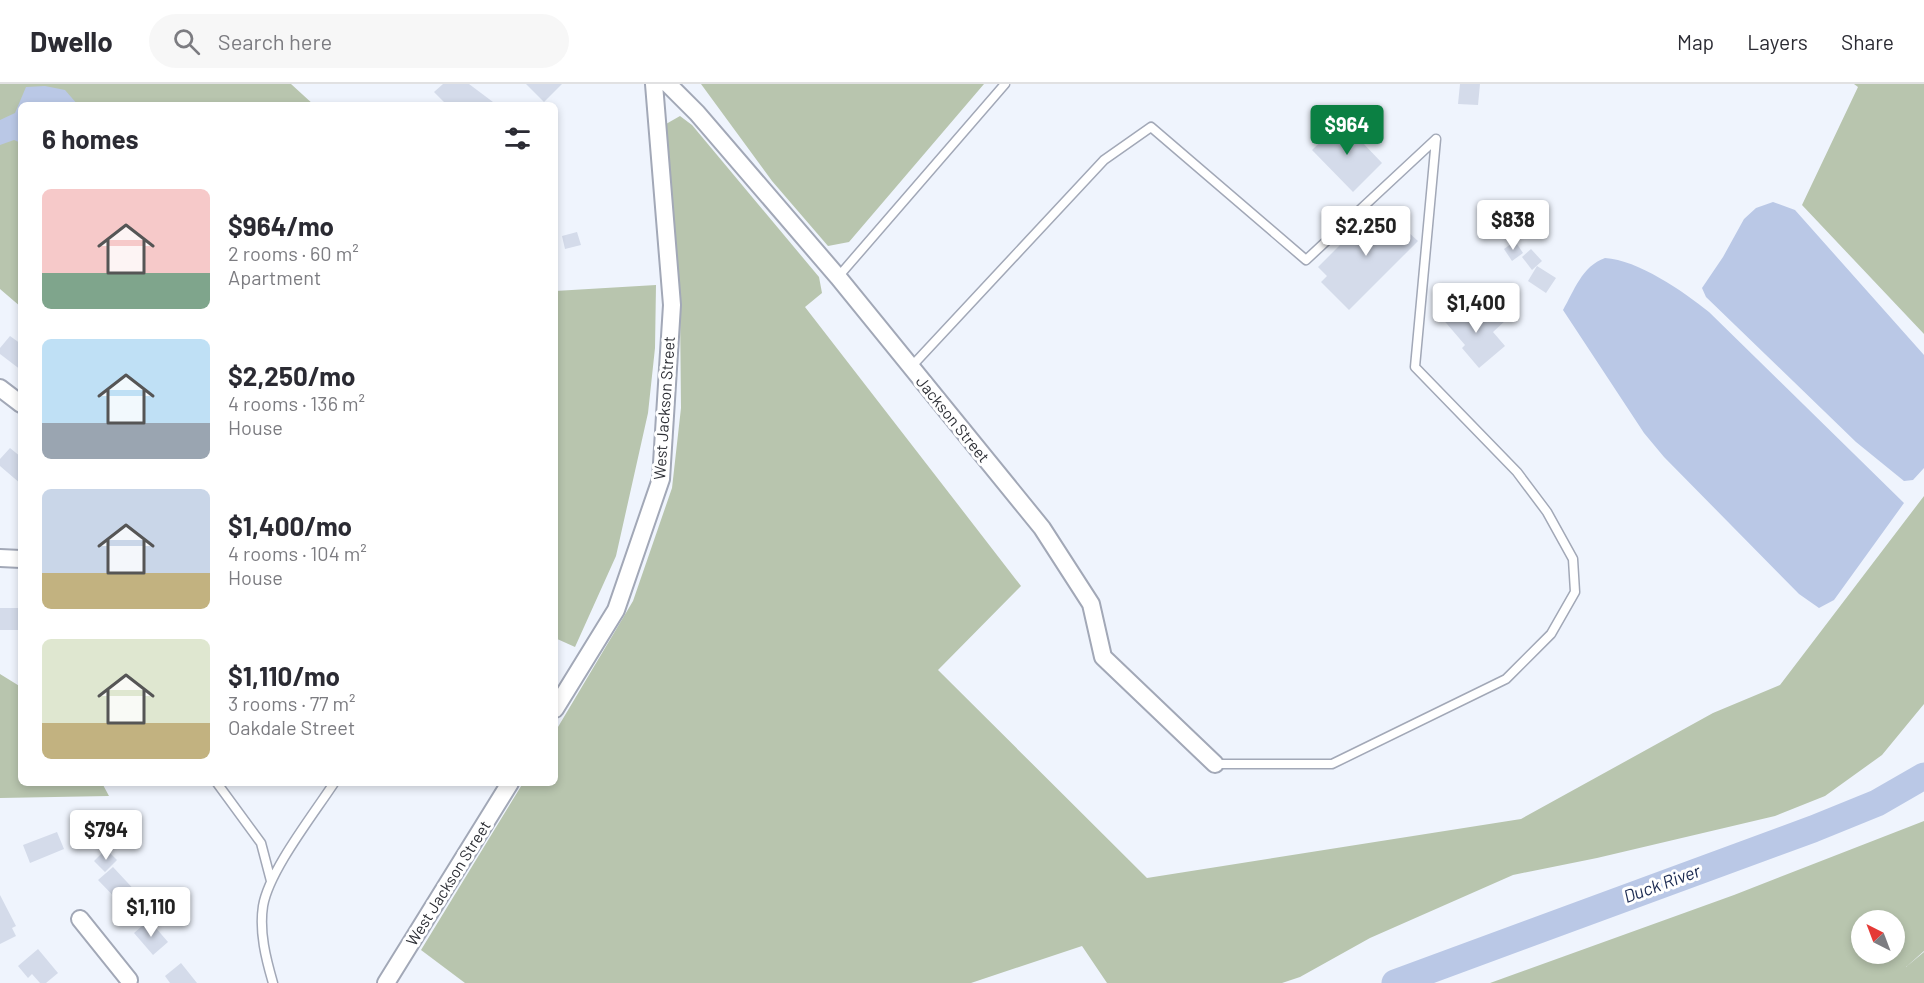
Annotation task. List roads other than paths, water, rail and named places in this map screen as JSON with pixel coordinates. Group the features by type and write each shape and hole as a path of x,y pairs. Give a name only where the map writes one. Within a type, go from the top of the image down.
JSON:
{"street":[{"name":"West Jackson Street","path":"558,705 616,610 661,479 672,305 654,84"},
{"name":"Jackson Street","path":"668,84 697,113 838,277 1042,528 1091,604 1103,657 1215,764"},
{"path":"0,388 18,402"},
{"path":"0,558 18,559"},
{"name":"West Jackson Street","path":"386,983 508,786"},
{"path":"80,919 127,982"}],"lane":[{"path":"838,277 1005,84"},
{"path":"911,367 1104,159 1151,127 1306,260 1436,139 1415,367 1517,472 1547,512 1573,559 1575,592 1551,634 1506,679 1332,764 1215,764"},
{"path":"219,786 261,843 271,881"},
{"path":"273,983 263,936 263,906 271,881 331,786"}],"water":[{"path":"45,86 65,90 75,102 20,102 26,87"},
{"path":"18,106 18,142 14,140 0,145 0,120 15,113"},
{"path":"1773,202 1795,210 1924,355 1924,468 1913,480 1904,481 1856,442 1706,297 1702,288 1723,257 1744,219 1756,208"},
{"path":"1605,258 1632,264 1646,270 1709,312 1904,503 1834,600 1819,608 1799,594 1664,457 1644,433 1563,310 1585,273"}],"waterway":[{"name":"Duck River","path":"1395,983 1813,829 1877,803 1924,776"}]}
